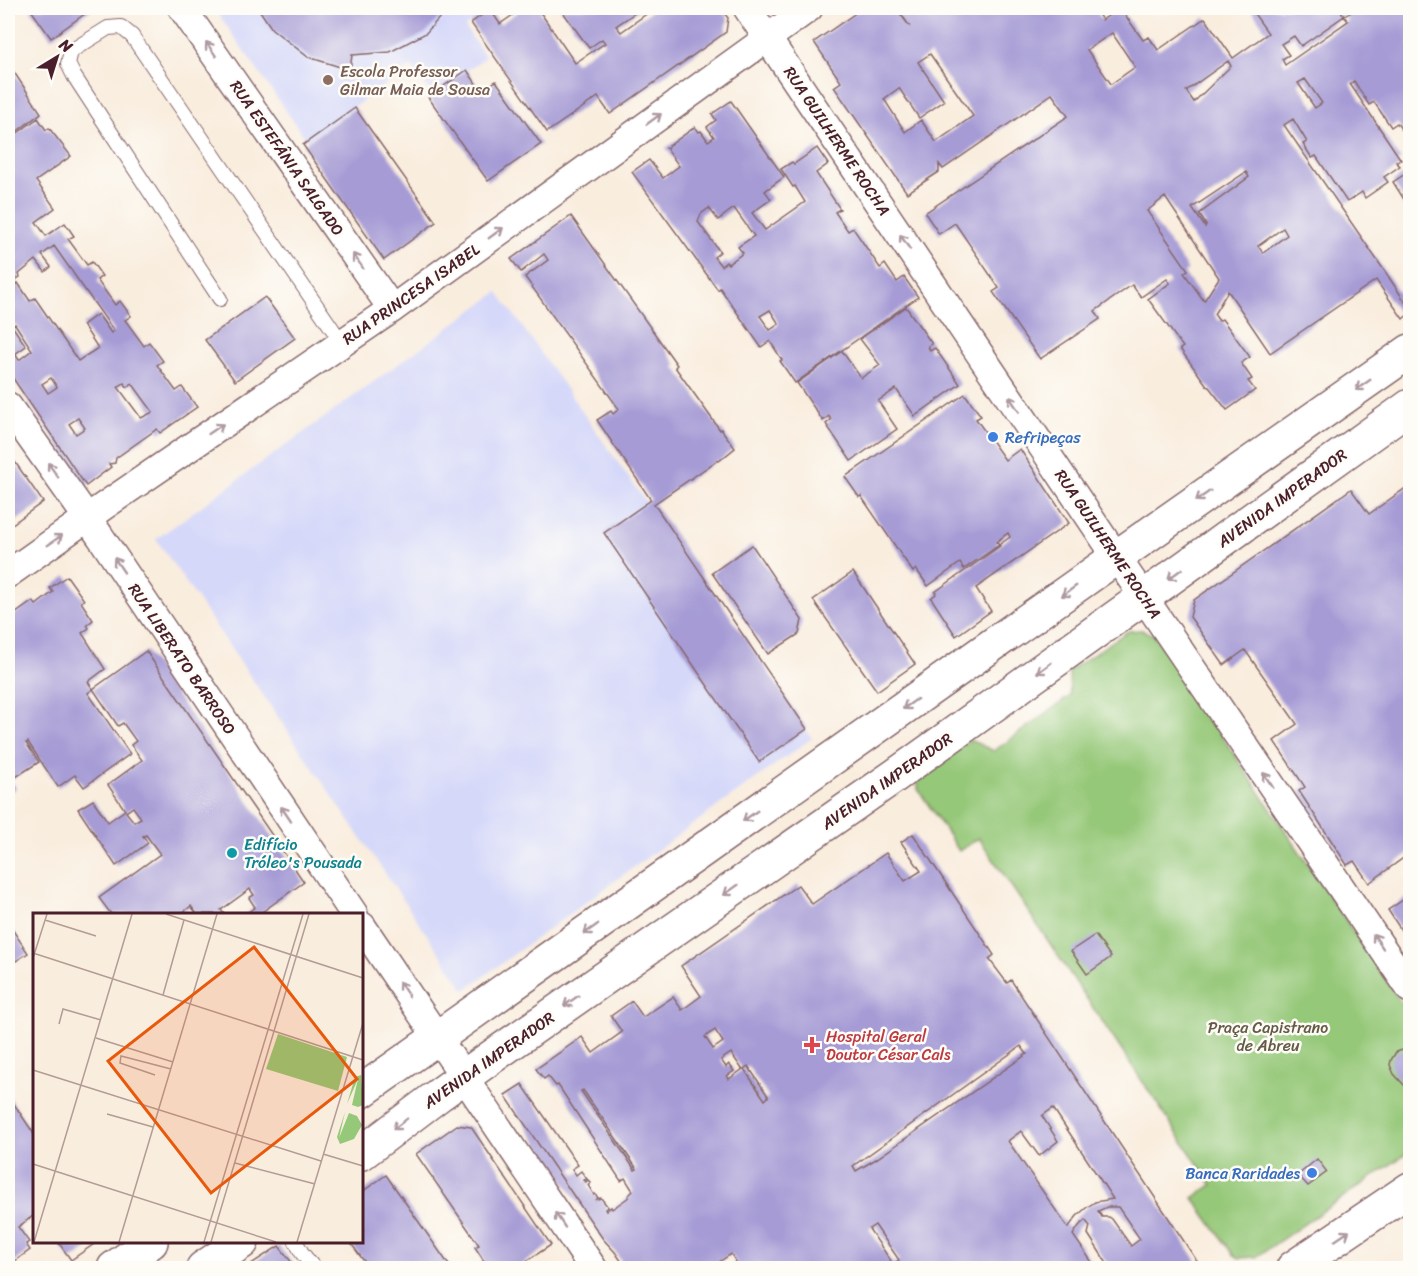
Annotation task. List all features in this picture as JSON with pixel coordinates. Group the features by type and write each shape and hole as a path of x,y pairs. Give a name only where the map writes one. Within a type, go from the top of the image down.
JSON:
{"main road":[{"path":"363,1090 1410,351"},
{"name":"AVENIDA IMPERADOR","path":"363,1153 464,1077 896,775 1410,406"},
{"path":"1293,1269 1410,1189"},
{"path":"114,1269 150,1243"},
{"path":"203,1269 241,1243"}],"street":[{"name":"RUA ESTEFÂNIA SALGADO","path":"182,8 392,309"},
{"name":"RUA GUILHERME ROCHA","path":"747,8 1410,989"},
{"name":"RUA PRINCESA ISABEL","path":"8,574 392,309 809,8"},
{"name":"RUA LIBERATO BARROSO","path":"8,406 87,518 353,913"},
{"path":"363,927 592,1269"}],"lane":[{"path":"220,299 68,64 71,51 108,28 122,27 132,36 342,343"},
{"path":"297,1243 314,1269"}],"shaded area":[{"name":"Escola Professor Gilmar Maia de Sousa","path":"214,8 492,8 465,27 486,57 432,94 411,66 307,141"},
{"path":"498,292 812,738 465,990 156,539"}],"green space":[{"name":"Praça Capistrano de Abreu","path":"1142,630 1154,635 1410,1016 1410,1151 1256,1257 1239,1258 1233,1254 1193,1198 1212,1185 979,838 959,851 918,789 918,778 970,740 994,751 1070,696 1069,671 1128,631"}],"building":[{"path":"34,8 93,8 51,38 31,10"},
{"path":"258,8 448,8 426,33 390,52 352,55 350,70 308,57 272,29"},
{"path":"518,8 547,8 540,12 575,63 605,43 602,39 589,48 560,8 642,8 616,26 621,32 655,8 720,8 728,18 726,32 610,114 598,97 547,132 471,23 490,9 500,24 520,10"},
{"path":"863,8 896,8 910,27 897,8 1094,8 1102,20 1120,8 1143,40 1149,37 1158,50 1205,18 1233,58 1268,33 1250,8 1347,8 1341,11 1344,16 1358,8 1410,8 1410,142 1397,123 1391,127 1374,102 1369,105 1354,81 1350,84 1401,160 1396,162 1400,166 1384,177 1388,182 1365,198 1362,192 1347,202 1316,156 1312,158 1303,144 1307,142 1293,119 1284,125 1386,273 1410,309 1410,313 1403,319 1376,280 1270,353 1228,291 1214,314 1219,321 1222,319 1250,357 1241,363 1252,379 1248,381 1255,390 1227,410 1180,349 1183,347 1148,299 1170,283 1167,279 1141,297 1132,285 1095,311 1100,319 1040,359 993,292 999,288 955,223 939,234 925,213 1068,116 1052,94 943,169 939,164 939,172 907,193 834,87 841,82 814,42","holes":["1344,16 1348,21 1285,65 1282,59 1289,55 1281,44 1294,36 1301,46","1112,33 1135,67 1111,84 1087,50","930,54 973,116 936,142 921,120 905,132 884,99 899,88 919,118 944,101 918,62","1228,61 1231,66 1194,102 1186,91","1305,79 1322,103 1315,108 1298,83","1246,172 1249,177 1199,214 1205,227 1192,208","1165,197 1219,278 1204,301 1184,273 1188,270 1147,211","1283,228 1287,235 1263,253 1258,246"]},
{"path":"8,63 41,113 8,138"},
{"path":"467,70 481,91 496,81 541,144 488,181 428,97"},
{"path":"731,101 784,177 765,191 771,199 752,213 765,230 805,202 781,169 792,162 794,164 817,148 828,164 816,173 840,209 835,212 848,231 853,228 880,268 885,264 897,282 904,277 918,297 795,383 770,341 761,347 720,288 718,290 632,172 649,160 663,178 679,166 666,148 695,127 708,141 714,137 707,127 716,120 712,114","holes":["709,208 718,220 734,208 754,236 738,247 743,253 728,264 726,262 721,266 714,257 720,252 698,222 701,214","770,310 779,324 770,330 760,316"]},
{"path":"355,108 436,222 384,260 303,145"},
{"path":"38,118 46,130 49,128 71,156 36,181 55,208 36,222 46,236 65,223 74,236 68,239 87,265 92,262 102,276 97,280 115,305 120,301 131,316 125,320 144,346 149,342 163,361 157,365 176,391 182,387 197,407 160,433 157,429 116,458 115,463 109,464 111,467 86,486 8,371 8,140","holes":["54,246 114,331 111,333 98,314 83,325 98,348 78,361 35,298 30,301 18,283 16,285 14,281 36,260 45,272 51,267 42,255","15,324 32,350 19,360 15,354 26,346 12,326","51,378 57,387 48,393 42,384","124,383 127,387 132,383 153,412 141,418 118,387","78,418 85,428 76,434 69,424"]},
{"path":"1405,174 1410,182 1410,209 1393,182"},
{"path":"571,216 677,365 675,367 735,448 654,504 807,729 759,762 604,533 651,500 597,420 619,409 525,277 548,260 544,254 521,272 511,259"},
{"path":"265,297 295,338 235,381 205,340"},
{"path":"906,307 932,344 928,346 930,351 935,348 960,384 915,416 896,389 878,401 897,429 851,461 826,424 831,420 829,416 823,421 797,383 842,351 861,378 880,365 860,339"},
{"path":"965,394 981,416 976,419 1005,460 1020,449 1069,523 976,588 991,611 956,636 931,598 936,594 935,592 1000,546 964,569 960,563 928,586 916,569 913,572 861,496 859,497 845,477","holes":["1008,533 1010,537 999,545 996,542"]},
{"path":"8,452 43,502 8,527"},
{"path":"1410,485 1410,853 1369,883 1354,861 1347,865 1299,791 1305,787 1274,741 1297,724 1245,650 1224,665 1190,617 1194,600 1351,489 1369,514"},
{"path":"752,545 802,620 799,634 768,654 712,573"},
{"path":"853,572 915,664 877,691 813,600"},
{"path":"67,576 84,600 81,602 93,620 87,625 89,628 82,633 105,669 88,682 93,689 88,693 130,754 84,787 75,775 58,787 28,742 26,743 39,762 11,780 16,788 8,793 8,619 33,601 36,605 53,592 50,588"},
{"path":"146,651 304,882 260,913 247,913 255,907 249,898 254,895 250,889 221,910 223,913 196,913 191,906 182,913 110,913 99,898 160,854 146,835 143,836 148,843 116,866 78,809 93,800 108,822 125,810 108,785 142,760 131,745 136,741 123,723 118,726 93,689","holes":["133,807 141,818 134,822 126,812"]},
{"name":"Hospital Geral Doutor César Cals","path":"913,834 994,955 989,959 1007,983 1011,980 1197,1261 1196,1268 1103,1268 1108,1265 1088,1234 1090,1226 1085,1220 1073,1235 1096,1268 727,1268 736,1262 731,1254 710,1268 626,1268 603,1239 505,1095 522,1084 578,1165 572,1169 576,1175 581,1171 587,1179 584,1180 591,1183 588,1185 597,1199 601,1198 608,1207 606,1211 611,1207 612,1209 629,1197 633,1191 625,1178 621,1181 558,1085 556,1086 548,1076 544,1079 536,1069 582,1037 593,1053 622,1032 611,1016 632,1001 643,1017 673,997 682,1010 701,996 681,966 798,885 812,904 886,853 905,881 921,871 901,842","holes":["715,1030 723,1042 713,1049 705,1037","1021,1046 1027,1054 856,1171 853,1166","731,1053 743,1069 729,1079 727,1076 734,1071 729,1064 726,1067 721,1060","748,1066 768,1096 765,1100 744,1069","583,1090 637,1169 635,1170 581,1091","1053,1108 1113,1199 1095,1202 1077,1216 1068,1228 1008,1141 1021,1131 1039,1156 1058,1141 1042,1116","1107,1207 1118,1207 1140,1239 1131,1246 1112,1219 1102,1217 1098,1211","875,1225 899,1260 893,1264 869,1229"]},
{"path":"1409,896 1410,899 1410,944 1388,910"},
{"path":"8,923 28,953 16,961 8,949"},
{"path":"1095,935 1111,957 1087,974 1071,951"},
{"path":"1406,1049 1410,1051 1410,1088 1394,1074 1390,1065 1396,1052"},
{"path":"8,1095 33,1132 33,1216 18,1227 29,1242 26,1244 30,1250 8,1266"},
{"path":"457,1125 471,1127 551,1245 516,1268 483,1268 479,1264 484,1261 475,1247 479,1245 416,1154"},
{"name":"Banca Raridades","path":"1317,1159 1327,1172 1308,1186 1298,1175"},
{"path":"386,1175 451,1268 369,1268 351,1243 363,1243 363,1191"},
{"path":"59,1243 96,1243 71,1260"},
{"path":"279,1246 296,1268 245,1268"}],"place":[{"name":"Escola Professor Gilmar Maia de Sousa","path":"328,80"},
{"name":"Refripeças","path":"993,437"},
{"name":"Edifício Tróleo's Pousada","path":"232,853"},
{"name":"Hospital Geral Doutor César Cals","path":"812,1045"},
{"name":"Banca Raridades","path":"1312,1173"}]}
